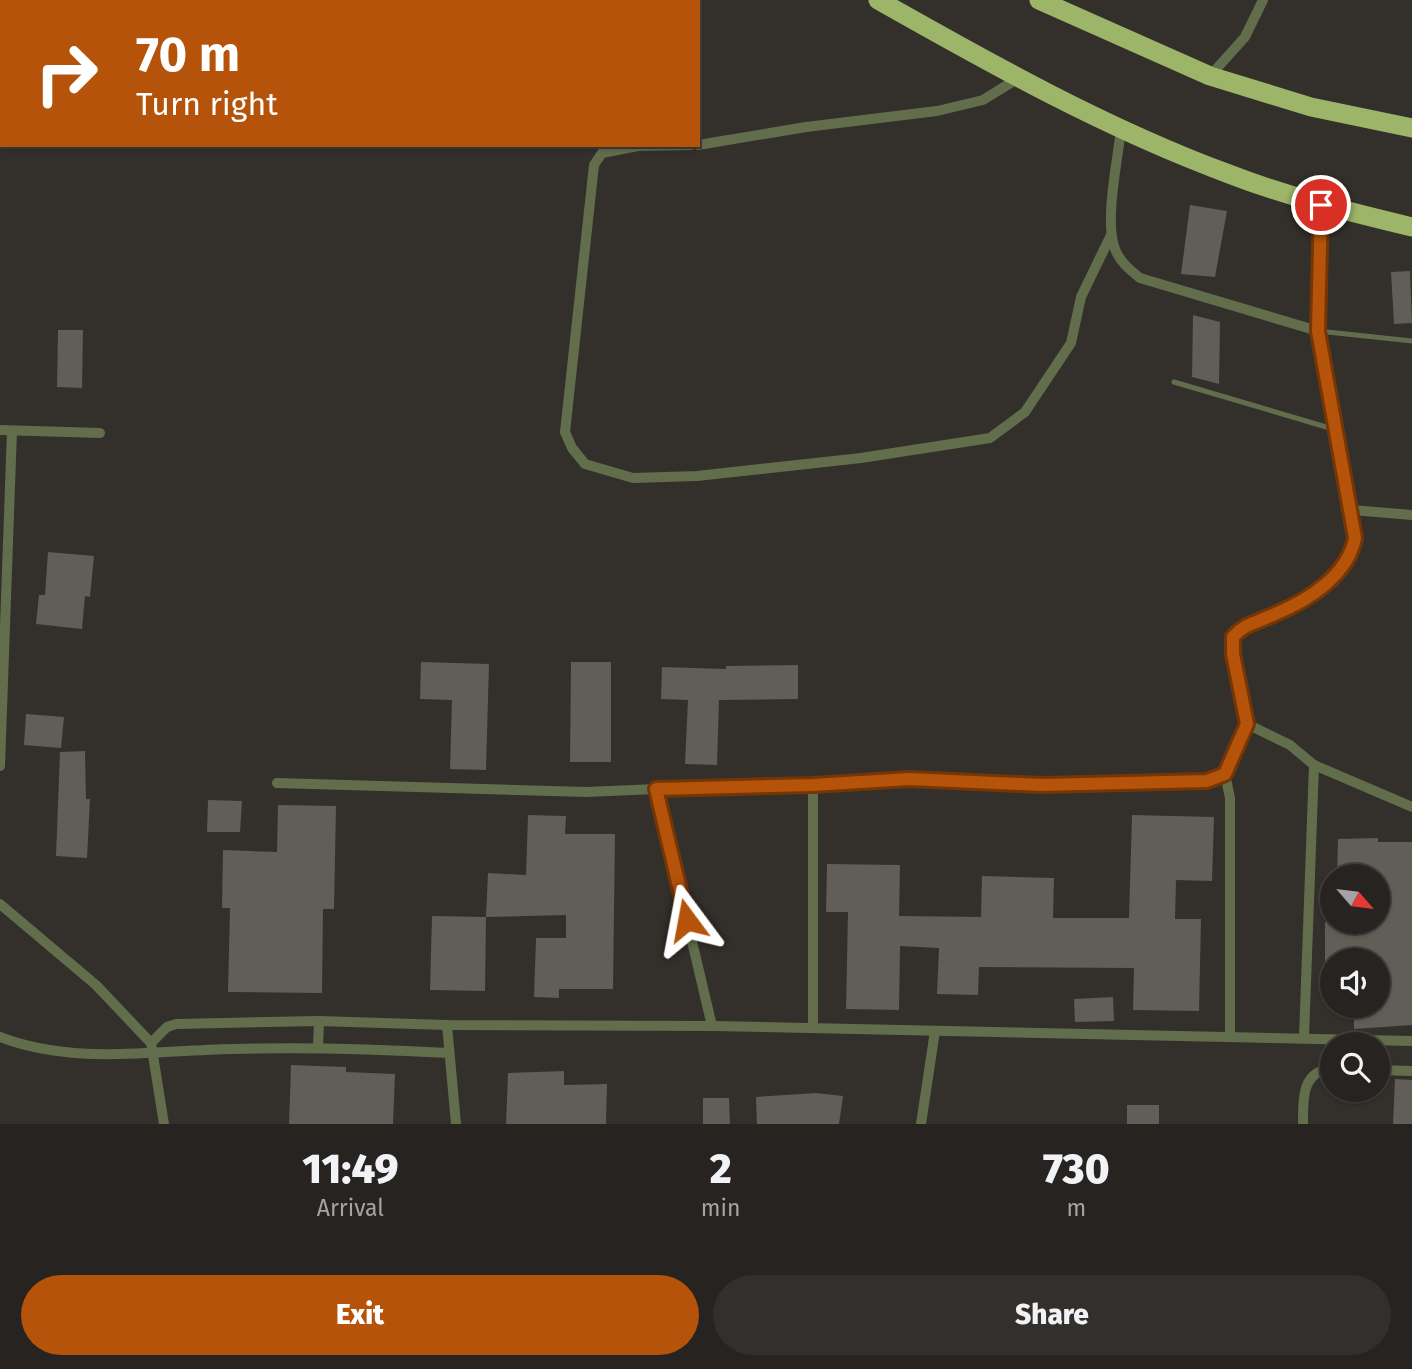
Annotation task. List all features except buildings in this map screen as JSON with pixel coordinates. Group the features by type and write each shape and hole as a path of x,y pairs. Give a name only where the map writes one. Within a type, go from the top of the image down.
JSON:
{"highway":[{"path":"877,0 1020,78 1121,128 1228,174 1321,205 1412,228"},
{"path":"1039,0 1210,76 1311,107 1412,128"}],"street":[{"path":"1210,76 1245,37 1263,0"},
{"path":"700,145 806,127 937,111 983,100 1020,78"},
{"path":"633,147 602,153 594,165 565,432 572,448 585,464 611,473 633,478 698,476 861,458 990,438 1026,411 1071,343 1081,298 1111,234 1121,128"},
{"path":"1230,1036 1230,798 1225,774 1247,724 1233,654 1233,637 1241,627 1276,614 1338,575 1352,555 1355,538 1318,331 1321,205"},
{"path":"1111,234 1116,252 1140,278 1318,331"},
{"path":"0,430 100,433"},
{"path":"0,766 12,430"},
{"path":"1352,510 1412,515"},
{"path":"1247,724 1290,745 1314,765 1412,807"},
{"path":"1304,1037 1314,765"},
{"path":"277,783 586,792 813,785 909,779 1042,785 1207,781 1225,774"},
{"path":"813,785 813,1028"},
{"path":"656,789 712,1026"},
{"path":"0,904 96,985 151,1043 164,1124"},
{"path":"151,1043 167,1027 176,1024 319,1021 447,1026 712,1026 1412,1041"},
{"path":"318,1047 319,1021"},
{"path":"447,1026 456,1124"},
{"path":"920,1124 935,1031"},
{"path":"0,1037 74,1054 152,1055 177,1050 318,1047 448,1053"},
{"path":"1390,1070 1412,1071"},
{"path":"1303,1124 1307,1082 1315,1072 1320,1071"}],"lane":[{"path":"1318,331 1412,341"},
{"path":"1174,382 1334,429"}],"route":[{"path":"687,920 656,789 813,785 909,779 1042,785 1207,781 1225,774 1247,724 1233,654 1233,637 1241,627 1276,614 1338,575 1352,555 1355,538 1318,331 1321,205"}]}
